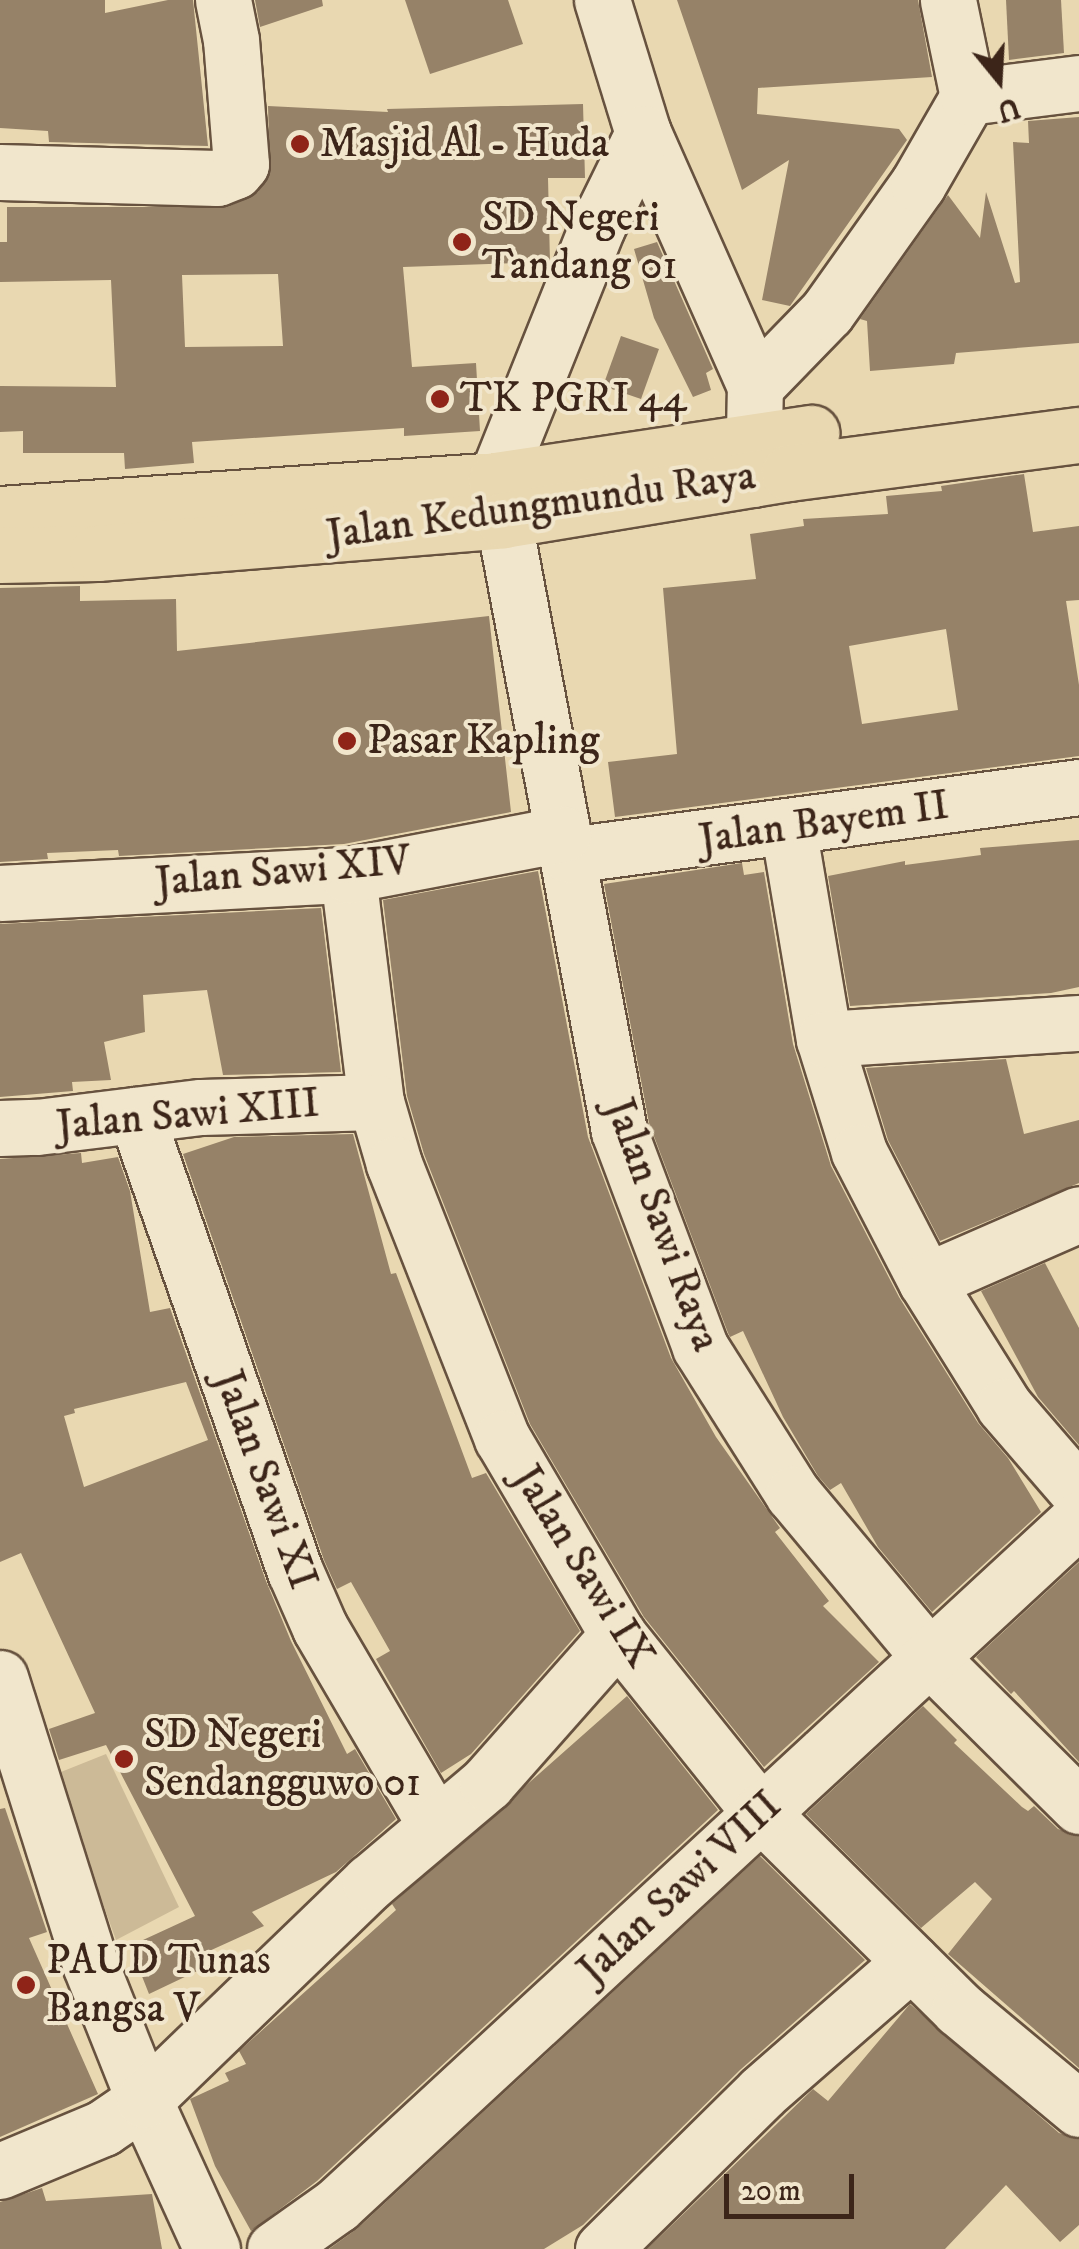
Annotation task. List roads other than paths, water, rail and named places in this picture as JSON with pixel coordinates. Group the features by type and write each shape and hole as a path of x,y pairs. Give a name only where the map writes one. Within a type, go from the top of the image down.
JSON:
{"main road":[{"name":"Jalan Kedungmundu Raya","path":"0,555 96,553 500,500 1079,401"},
{"name":"Jalan Kedungmundu Raya","path":"754,459 1079,435"},
{"name":"Jalan Kedungmundu Raya","path":"0,514 500,500"}],"street":[{"path":"0,172 217,178 236,171 241,164 240,146 231,40 222,0"},
{"path":"602,0 642,132 708,272 755,386 754,459"},
{"path":"755,386 827,312 918,184 968,96 948,0"},
{"path":"968,96 1079,82"},
{"path":"500,500 597,227 642,132"},
{"name":"Jalan Sawi Raya","path":"500,500 619,1131 700,1347 793,1494 930,1658 1079,1806"},
{"name":"Jalan Bayem II","path":"566,845 788,827 1079,787"},
{"path":"788,827 824,1039 859,1152 926,1281 1004,1406 1079,1493"},
{"name":"Jalan Sawi XIV","path":"0,893 348,875 566,845"},
{"name":"Jalan Sawi IX","path":"348,875 376,1102 394,1164 502,1438 618,1635 760,1812 959,2009 1079,2109"},
{"path":"824,1039 1079,1023"},
{"name":"Jalan Sawi XIII","path":"0,1128 200,1107 376,1102"},
{"name":"Jalan Sawi XI","path":"136,1115 295,1571 320,1628 436,1826"},
{"path":"926,1281 1079,1214"},
{"name":"Jalan Sawi VIII","path":"274,2249 351,2192 1079,1519"},
{"path":"0,2171 103,2128 144,2100 370,1882 486,1784 618,1635"},
{"path":"0,1678 90,1964 144,2100 212,2249"},
{"path":"608,2247 762,2092 912,1962"}],"place":[{"name":"Masjid Al - Huda","path":"300,144"},
{"name":"SD Negeri Tandang 01","path":"462,242"},
{"name":"TK PGRI 44","path":"440,399"},
{"name":"Pasar Kapling","path":"347,741"},
{"name":"SD Negeri Sendangguwo 01","path":"124,1759"},
{"name":"PAUD Tunas Bangsa V","path":"26,1985"}]}
